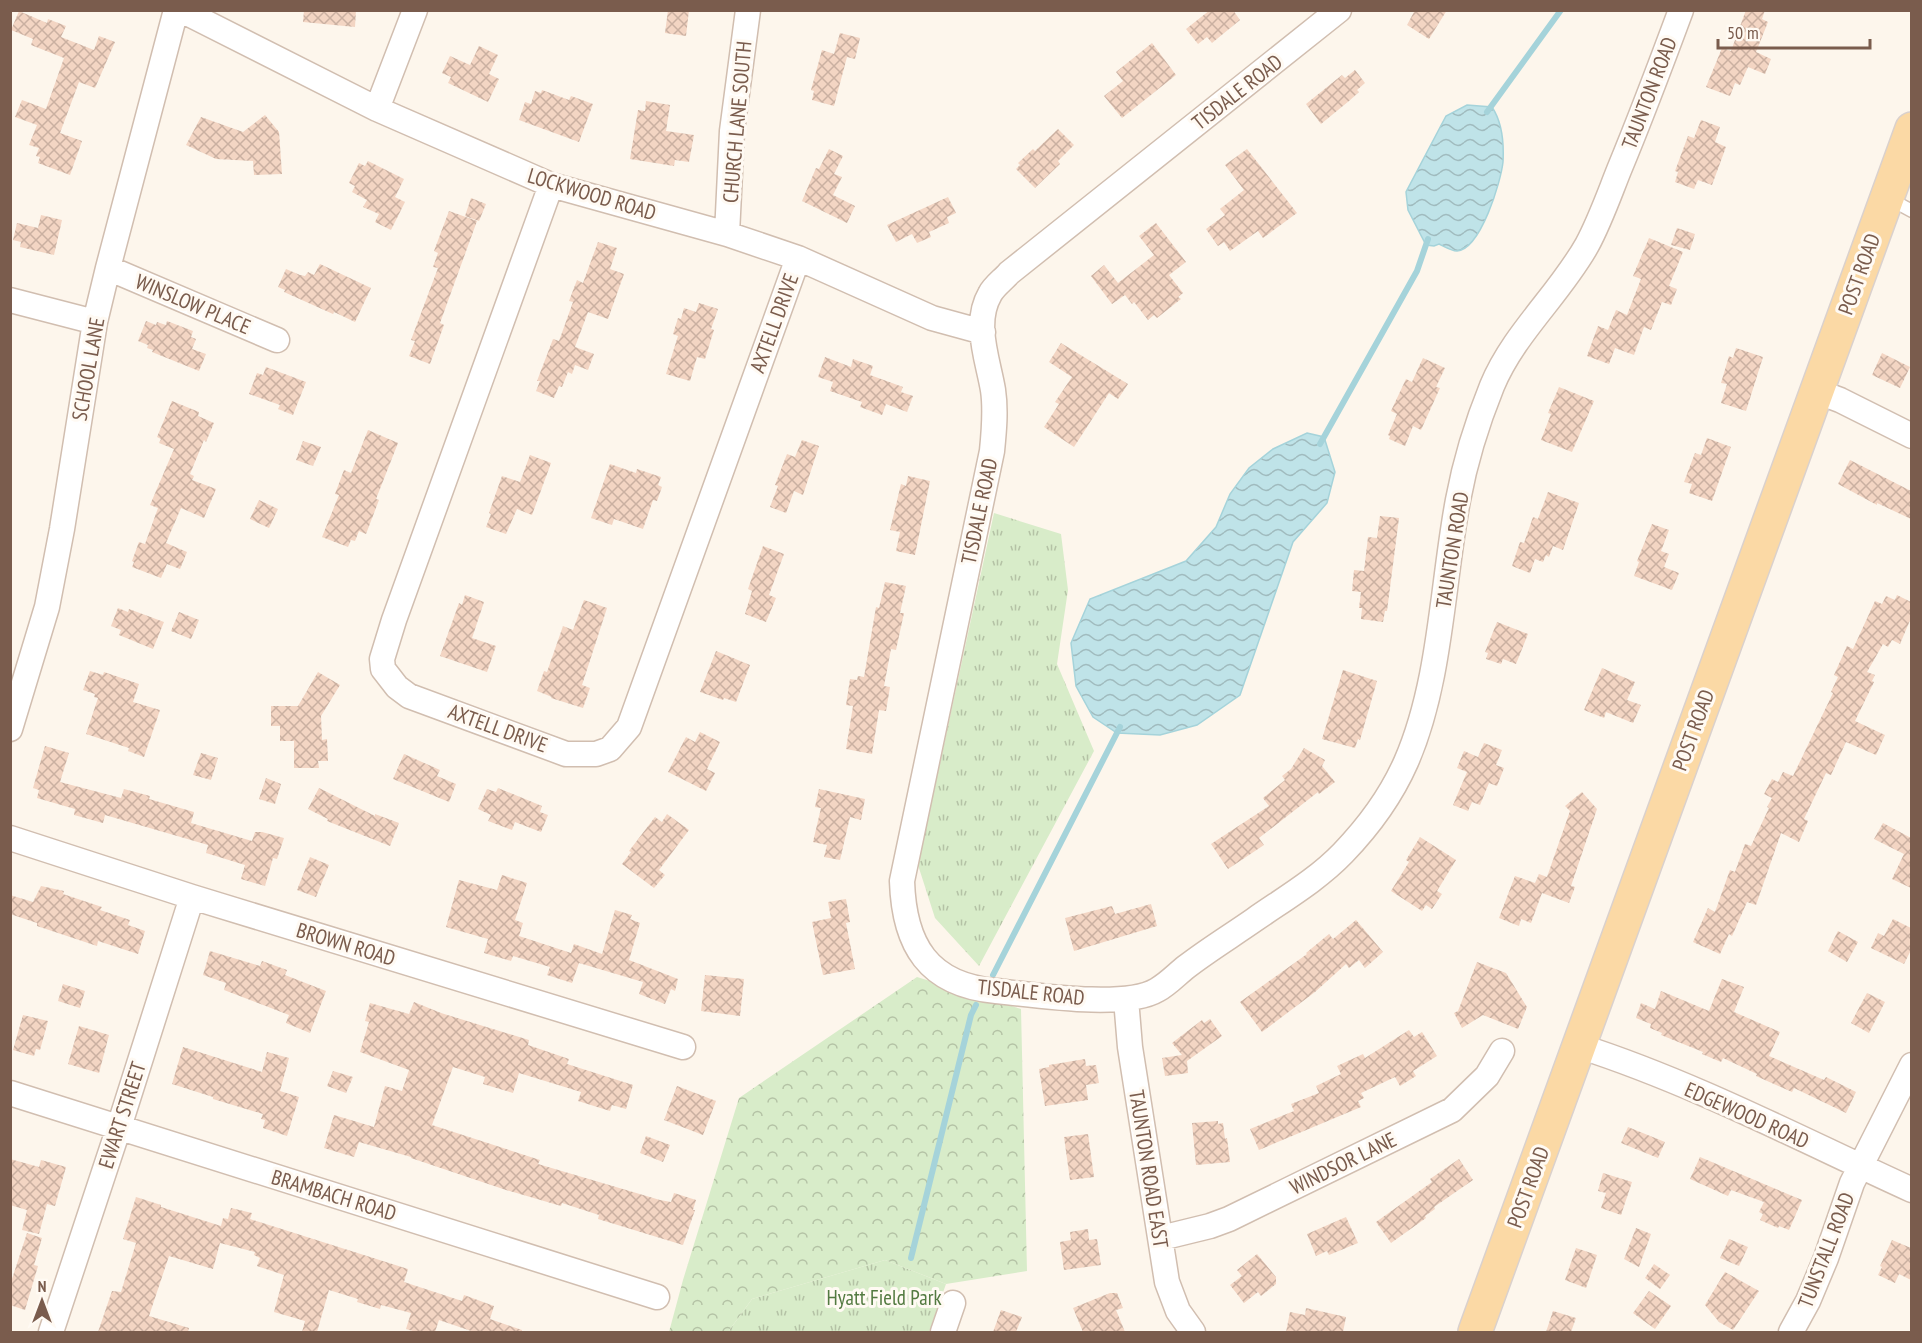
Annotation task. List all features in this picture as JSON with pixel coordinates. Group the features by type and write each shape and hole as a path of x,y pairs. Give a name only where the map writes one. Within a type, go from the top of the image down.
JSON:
{"main road":[{"name":"POST ROAD","path":"1475,1332 1816,391 1899,204 1911,129"}],"street":[{"name":"SCHOOL LANE","path":"10,729 47,607 96,322 176,10"},
{"name":"LOCKWOOD ROAD","path":"181,10 377,109 551,185 727,234 798,258 932,318 983,333"},
{"path":"377,109 415,10"},
{"name":"CHURCH LANE SOUTH","path":"727,234 732,131 748,10"},
{"name":"TISDALE ROAD","path":"1126,999 1076,998 996,991 962,984 924,960 911,938 904,915 902,881 910,836 992,451 993,391 984,356 983,313 990,294 1009,273 1339,10"},
{"name":"TAUNTON ROAD","path":"1126,999 1158,990 1186,967 1310,881 1346,849 1374,817 1389,794 1406,762 1422,715 1437,648 1458,499 1493,382 1514,343 1587,245 1624,158 1681,10"},
{"name":"AXTELL DRIVE","path":"551,185 382,659 383,669 388,677 409,696 566,754 596,754 610,749 628,727 798,258"},
{"name":"WINSLOW PLACE","path":"108,268 277,340"},
{"path":"10,300 96,322"},
{"path":"1816,391 1840,400 1911,436"},
{"name":"BROWN ROAD","path":"10,838 192,897 683,1047"},
{"name":"EWART STREET","path":"51,1332 192,897"},
{"name":"TAUNTON ROAD EAST","path":"1126,999 1130,1047 1167,1282 1179,1311 1193,1332"},
{"name":"EDGEWOOD ROAD","path":"1579,1046 1640,1068 1725,1104 1911,1190"},
{"name":"WINDSOR LANE","path":"1161,1238 1229,1219 1452,1110 1487,1076 1502,1052"},
{"name":"TUNSTALL ROAD","path":"1791,1332 1820,1274 1860,1166 1911,1065"},
{"name":"BRAMBACH ROAD","path":"10,1093 657,1297"},
{"path":"943,1332 953,1303"}],"green space":[{"path":"994,513 1061,534 1068,590 1057,664 1094,751 979,966 935,918 918,865"},
{"path":"917,977 1021,1009 1027,1271 946,1284 885,1260 752,1299 728,1332 669,1332 739,1098"},
{"name":"Hyatt Field Park","path":"885,1260 946,1284 929,1332 728,1332 752,1299"}],"water":[{"path":"1467,105 1492,107 1502,133 1503,162 1494,198 1482,227 1466,247 1457,251 1439,244 1426,245 1408,210 1406,192 1446,116"},
{"path":"1307,433 1324,437 1335,472 1327,503 1293,542 1240,695 1197,725 1160,735 1117,733 1093,717 1076,686 1071,643 1090,599 1186,561 1216,527 1230,494 1249,468 1273,449"}],"building":[{"path":"304,10 356,10 355,27 303,22"},
{"path":"668,10 689,10 686,36 665,33"},
{"path":"1210,10 1233,10 1240,20 1212,43 1207,37 1198,44 1186,29"},
{"path":"1415,10 1447,10 1429,39 1407,25"},
{"path":"1746,10 1765,10 1762,19 1768,22 1756,52 1771,59 1765,74 1748,67 1740,85 1735,83 1730,96 1706,87 1722,48 1731,51"},
{"path":"19,11 47,23 48,19 66,26 61,37 94,50 99,36 115,42 95,88 79,82 60,133 82,141 70,175 38,163 40,157 36,156 39,148 29,145 37,125 15,117 22,100 46,109 64,58 31,45 33,39 11,30"},
{"path":"840,33 860,38 855,59 847,57 834,106 812,100 814,91 811,90 822,50 834,54"},
{"path":"1152,43 1176,75 1122,118 1104,96 1123,81 1116,72"},
{"path":"479,46 498,55 489,74 499,79 488,102 448,83 451,77 442,73 450,56 470,65"},
{"path":"1355,70 1365,83 1357,90 1359,92 1321,124 1306,104 1342,75 1345,78"},
{"path":"542,90 569,100 571,96 593,104 579,142 519,120 525,102 531,104 535,91 541,93"},
{"path":"646,101 670,105 666,131 694,135 689,162 675,160 674,166 630,159 638,110 645,111"},
{"path":"265,115 279,132 282,174 254,175 253,161 216,159 186,145 201,117 243,132"},
{"path":"1701,120 1720,127 1715,142 1726,147 1712,185 1698,180 1694,189 1675,182 1678,172 1675,171 1688,136 1694,138"},
{"path":"1058,129 1074,145 1058,161 1060,164 1035,188 1016,169 1020,165 1018,163 1033,149 1035,151"},
{"path":"829,149 843,156 834,174 842,177 833,195 855,206 847,223 802,201 816,168 819,169"},
{"path":"1247,149 1297,213 1263,238 1258,231 1230,251 1224,242 1218,246 1206,229 1225,215 1220,209 1244,190 1225,165"},
{"path":"368,161 404,179 395,197 405,202 391,230 375,222 379,214 363,207 367,200 352,192 355,186 349,183 359,163 365,166"},
{"path":"948,197 956,213 947,217 949,223 929,232 931,237 917,243 912,234 896,242 887,225"},
{"path":"471,198 486,204 479,221 465,216"},
{"path":"449,211 477,221 440,323 444,325 430,364 409,356 415,341 411,340 438,268 433,267 438,253 434,251"},
{"path":"41,215 62,220 54,255 20,247 21,242 13,240 17,223 38,228"},
{"path":"1156,223 1186,262 1169,275 1183,293 1178,297 1181,299 1157,318 1154,315 1148,320 1134,302 1132,304 1125,295 1112,304 1091,276 1104,265 1118,283 1154,255 1139,236"},
{"path":"1677,228 1695,234 1690,250 1671,245"},
{"path":"1649,238 1683,252 1669,286 1677,289 1671,305 1662,302 1651,330 1644,327 1634,355 1615,348 1609,364 1587,356 1598,326 1608,330 1616,310 1627,315 1641,279 1633,276"},
{"path":"598,242 617,248 610,269 624,274 608,319 588,312 575,347 594,354 588,370 575,365 572,374 568,372 562,387 559,386 554,398 536,391 540,381 537,381 553,339 559,341 573,302 569,301 577,280 583,283"},
{"path":"320,264 371,288 355,322 284,292 285,290 278,287 286,269 300,275 305,276 308,272 314,275"},
{"path":"699,303 718,309 705,359 697,357 690,381 666,374 678,336 673,334 678,318 681,319 684,308 696,312"},
{"path":"146,321 156,325 157,322 166,325 167,321 193,331 191,337 196,339 192,349 206,354 199,371 152,352 153,350 147,348 148,345 138,341"},
{"path":"1061,343 1128,384 1118,399 1109,393 1074,447 1044,427 1059,404 1055,402 1072,377 1049,362"},
{"path":"1736,348 1763,357 1746,411 1721,403 1727,384 1721,383 1729,356 1733,358"},
{"path":"1882,353 1910,367 1900,388 1872,375"},
{"path":"825,357 851,367 853,359 873,366 870,375 903,387 901,392 913,396 907,412 886,404 882,415 860,407 862,402 830,391 833,382 818,377"},
{"path":"1423,358 1445,368 1436,387 1440,388 1421,430 1413,426 1405,446 1389,439 1388,435 1397,414 1391,411 1406,379 1412,382"},
{"path":"266,367 306,382 293,415 278,409 280,405 249,394 257,373 263,375"},
{"path":"1559,387 1594,401 1572,452 1541,440 1551,414 1548,413"},
{"path":"172,401 199,412 198,416 214,423 206,442 204,440 190,474 194,476 192,480 216,489 204,518 181,508 166,543 187,552 180,569 167,564 161,578 132,567 134,562 132,561 139,542 145,544 158,508 150,505 174,449 159,443 161,439 157,437"},
{"path":"368,430 398,443 376,499 379,500 366,534 359,531 355,541 351,540 348,547 322,537 339,495 335,494 344,470 351,473"},
{"path":"1707,438 1731,447 1712,501 1689,493 1692,484 1684,482 1695,453 1701,455"},
{"path":"802,440 819,446 803,495 794,491 786,513 770,507 778,486 775,485 787,454 795,457"},
{"path":"303,441 321,447 313,466 296,460"},
{"path":"530,455 551,463 532,515 517,509 506,534 486,527 502,476 520,482"},
{"path":"1850,460 1911,491 1911,519 1877,503 1877,505 1838,484"},
{"path":"610,464 636,473 637,469 661,477 658,485 662,487 657,501 653,500 643,529 614,519 612,525 591,518"},
{"path":"908,476 930,481 915,555 896,551 900,532 890,530 901,484 906,486"},
{"path":"1548,492 1579,503 1563,550 1553,546 1549,557 1546,555 1543,562 1535,559 1530,573 1512,566 1520,542 1524,543 1533,517 1538,519"},
{"path":"259,500 278,509 269,528 250,519"},
{"path":"1380,516 1399,518 1387,611 1385,611 1383,622 1361,619 1362,608 1359,608 1361,592 1352,591 1354,570 1364,571 1368,537 1377,538"},
{"path":"1652,524 1669,530 1661,551 1669,554 1664,567 1679,573 1672,590 1634,576 1639,562 1637,561"},
{"path":"763,546 784,554 769,595 776,598 766,622 745,614 752,591 748,589"},
{"path":"885,582 906,586 900,613 904,613 896,650 891,649 884,686 890,687 886,711 879,710 872,754 846,749 853,706 846,705 850,679 857,680 858,676 864,677 876,607 879,608"},
{"path":"465,595 484,602 472,638 496,646 487,672 440,656 459,603 462,605"},
{"path":"1897,595 1911,602 1911,618 1900,644 1892,640 1888,647 1883,644 1867,672 1875,675 1872,681 1874,682 1855,721 1885,735 1876,755 1846,742 1831,775 1826,773 1804,819 1808,821 1799,842 1781,833 1756,905 1747,902 1732,936 1729,934 1720,954 1693,942 1708,908 1715,912 1730,870 1735,872 1745,844 1751,846 1769,808 1767,807 1772,798 1764,794 1772,779 1778,782 1783,772 1793,776 1833,693 1831,692 1838,677 1834,675 1847,646 1853,649 1875,601 1882,604 1886,596 1895,600"},
{"path":"584,600 607,608 582,685 590,688 583,708 537,691 544,671 547,672 563,626 573,630"},
{"path":"118,608 128,612 129,609 164,622 153,649 119,635 121,630 111,626"},
{"path":"179,612 199,620 191,639 171,631"},
{"path":"1497,622 1528,634 1516,664 1503,659 1501,664 1486,659 1488,653 1485,652"},
{"path":"716,651 750,665 736,702 700,692"},
{"path":"1602,668 1635,682 1627,700 1641,705 1633,723 1606,712 1604,718 1584,710"},
{"path":"1343,670 1377,681 1360,740 1358,739 1355,748 1322,739"},
{"path":"90,671 103,675 104,672 139,684 133,702 160,710 144,757 128,751 129,748 86,734 98,698 94,697 95,694 83,690"},
{"path":"318,672 340,685 321,716 322,740 327,739 328,761 318,761 319,768 294,768 294,741 280,741 280,726 271,726 271,706 298,706"},
{"path":"700,732 720,742 707,769 715,773 706,791 668,772 686,737 695,742"},
{"path":"1484,743 1502,750 1496,765 1504,768 1497,786 1489,783 1480,805 1472,802 1468,811 1453,805 1467,772 1457,768 1464,751 1478,757"},
{"path":"45,746 69,753 60,782 121,798 124,789 150,796 149,799 194,812 191,823 252,841 255,832 284,838 277,859 273,858 265,886 241,879 245,865 206,853 208,845 105,815 103,823 74,815 75,809 37,798 39,790 33,788"},
{"path":"1304,748 1325,760 1322,766 1335,782 1319,794 1318,792 1259,838 1264,845 1228,869 1211,844 1269,806 1263,798 1285,780 1282,776 1291,769"},
{"path":"201,753 218,758 211,780 193,775"},
{"path":"404,754 440,770 437,776 456,784 449,802 393,779"},
{"path":"266,778 281,784 275,804 259,799"},
{"path":"319,788 375,816 375,814 399,823 390,846 327,821 328,819 308,809"},
{"path":"498,788 542,806 540,812 548,815 541,832 515,822 512,830 488,821 491,815 478,809 487,789 496,792"},
{"path":"819,789 865,799 861,820 850,817 840,860 824,857 827,845 813,842 821,808 815,807"},
{"path":"1582,792 1597,809 1571,886 1575,887 1569,903 1542,893 1531,923 1521,919 1519,926 1499,918 1515,876 1535,883 1539,874 1547,877 1570,811 1565,806"},
{"path":"667,814 689,830 659,870 665,875 654,888 622,864 655,817 662,822"},
{"path":"1883,823 1911,838 1911,888 1892,879 1904,854 1874,839"},
{"path":"1420,837 1456,860 1437,891 1442,894 1432,909 1426,905 1422,911 1391,891 1409,862 1406,860"},
{"path":"310,857 329,865 316,897 297,890"},
{"path":"502,875 527,883 515,920 523,923 519,936 571,953 574,944 602,954 615,910 632,915 630,919 640,923 629,960 678,979 675,991 671,989 665,1004 639,994 643,982 579,963 572,983 547,975 550,967 513,956 511,961 484,953 488,939 446,927 459,880 497,890"},
{"path":"41,886 64,891 63,894 102,907 100,910 130,920 128,925 145,931 138,954 98,941 97,946 37,926 37,923 10,914 10,895 33,902"},
{"path":"846,899 850,922 846,923 855,969 823,975 812,922 831,918 828,902"},
{"path":"1151,904 1157,926 1074,951 1065,918 1112,906 1115,914"},
{"path":"1893,919 1911,928 1911,950 1904,964 1871,948 1878,933 1884,936"},
{"path":"1356,920 1383,952 1365,968 1359,960 1349,968 1346,964 1315,992 1262,1032 1240,1002 1307,954 1329,934 1333,939"},
{"path":"1838,931 1858,942 1847,962 1828,951"},
{"path":"210,951 260,966 262,961 287,970 285,975 326,991 310,1033 286,1023 289,1015 224,990 226,983 203,975"},
{"path":"1477,962 1506,973 1527,1007 1518,1029 1483,1015 1462,1028 1454,1013 1458,1011"},
{"path":"705,975 744,979 740,1016 701,1011"},
{"path":"1722,979 1744,987 1734,1012 1780,1032 1769,1056 1824,1080 1826,1077 1856,1092 1846,1113 1794,1088 1792,1092 1756,1076 1757,1074 1723,1058 1721,1062 1702,1054 1703,1052 1661,1035 1662,1033 1650,1028 1651,1024 1636,1018 1641,1003 1655,1009 1661,991 1709,1011"},
{"path":"63,984 85,991 80,1008 58,1001"},
{"path":"1867,993 1885,1002 1869,1033 1851,1023"},
{"path":"414,1002 441,1013 529,1040 528,1045 569,1059 567,1064 633,1085 626,1109 612,1105 610,1111 578,1101 581,1092 519,1073 513,1093 483,1084 485,1077 453,1067 432,1125 540,1160 538,1164 660,1200 671,1202 674,1193 696,1200 693,1210 695,1210 683,1245 598,1219 599,1215 562,1203 561,1206 506,1190 411,1157 359,1142 354,1157 324,1148 334,1115 374,1127 385,1086 402,1091 409,1070 360,1052 369,1022 365,1021 370,1003 409,1014"},
{"path":"23,1015 48,1021 40,1050 36,1049 34,1056 13,1050"},
{"path":"1210,1019 1222,1036 1187,1061 1188,1073 1165,1076 1162,1058 1182,1055 1172,1043 1202,1020 1204,1023"},
{"path":"79,1026 109,1035 99,1073 68,1064"},
{"path":"1409,1030 1414,1037 1422,1032 1437,1056 1413,1071 1416,1076 1400,1086 1395,1077 1361,1093 1364,1098 1358,1101 1361,1107 1259,1150 1250,1129 1294,1111 1291,1104 1319,1093 1316,1086 1341,1074 1337,1066 1363,1054 1365,1058"},
{"path":"183,1047 262,1072 267,1052 289,1058 280,1091 299,1097 287,1136 263,1128 265,1120 261,1119 263,1114 172,1084"},
{"path":"1085,1059 1086,1066 1096,1065 1099,1083 1086,1085 1088,1100 1045,1106 1039,1069"},
{"path":"333,1071 353,1077 346,1093 327,1086"},
{"path":"677,1086 716,1101 703,1135 664,1120"},
{"path":"1218,1121 1218,1124 1223,1123 1230,1162 1196,1165 1192,1123"},
{"path":"1628,1127 1665,1142 1658,1158 1621,1143"},
{"path":"1088,1134 1094,1177 1070,1180 1064,1137"},
{"path":"646,1136 670,1145 663,1162 640,1153"},
{"path":"1700,1157 1802,1200 1789,1230 1760,1220 1763,1214 1759,1212 1764,1202 1731,1190 1728,1196 1690,1179"},
{"path":"10,1159 39,1167 41,1160 66,1167 55,1206 47,1204 39,1234 22,1230 27,1210 10,1205"},
{"path":"1459,1159 1473,1180 1434,1207 1435,1209 1425,1216 1426,1218 1391,1243 1376,1222 1432,1182 1430,1179"},
{"path":"1603,1173 1632,1182 1621,1215 1601,1208 1606,1193 1598,1191"},
{"path":"136,1197 221,1226 223,1218 228,1219 231,1208 252,1213 250,1219 408,1269 404,1282 462,1301 464,1295 494,1306 490,1319 522,1330 522,1332 474,1332 439,1320 435,1332 416,1332 406,1329 411,1313 381,1305 380,1309 329,1290 317,1332 302,1332 305,1321 274,1312 284,1275 257,1266 260,1258 254,1255 255,1252 220,1243 213,1269 169,1256 149,1316 189,1328 188,1332 98,1332 112,1291 121,1292 136,1243 123,1239"},
{"path":"1346,1217 1358,1243 1329,1255 1327,1251 1316,1256 1307,1234"},
{"path":"1636,1228 1651,1234 1639,1267 1624,1259"},
{"path":"1088,1229 1089,1240 1097,1239 1101,1265 1064,1270 1060,1242 1071,1240 1070,1232"},
{"path":"27,1233 42,1238 34,1265 38,1266 25,1310 10,1305 10,1285"},
{"path":"1729,1239 1748,1247 1739,1266 1720,1258"},
{"path":"1892,1240 1911,1248 1911,1280 1899,1274 1895,1283 1878,1275"},
{"path":"1576,1248 1597,1255 1586,1288 1565,1280"},
{"path":"1257,1254 1276,1277 1276,1284 1261,1296 1258,1292 1244,1303 1230,1285 1242,1276 1237,1270"},
{"path":"1654,1264 1670,1275 1660,1289 1645,1278"},
{"path":"1725,1272 1759,1291 1733,1330 1719,1322 1705,1305"},
{"path":"1649,1291 1671,1306 1655,1329 1633,1313"},
{"path":"1110,1293 1117,1293 1123,1308 1116,1310 1125,1332 1083,1332 1073,1308"},
{"path":"1306,1308 1346,1317 1343,1332 1286,1332 1290,1312 1305,1315"},
{"path":"1001,1310 1022,1317 1016,1332 993,1332"},
{"path":"1553,1311 1576,1318 1571,1332 1546,1332"}],"waterway":[{"path":"1487,112 1561,10"},
{"path":"1320,444 1417,271 1428,239"},
{"path":"993,975 1120,727"},
{"path":"911,1258 971,1015 976,1005"}]}
